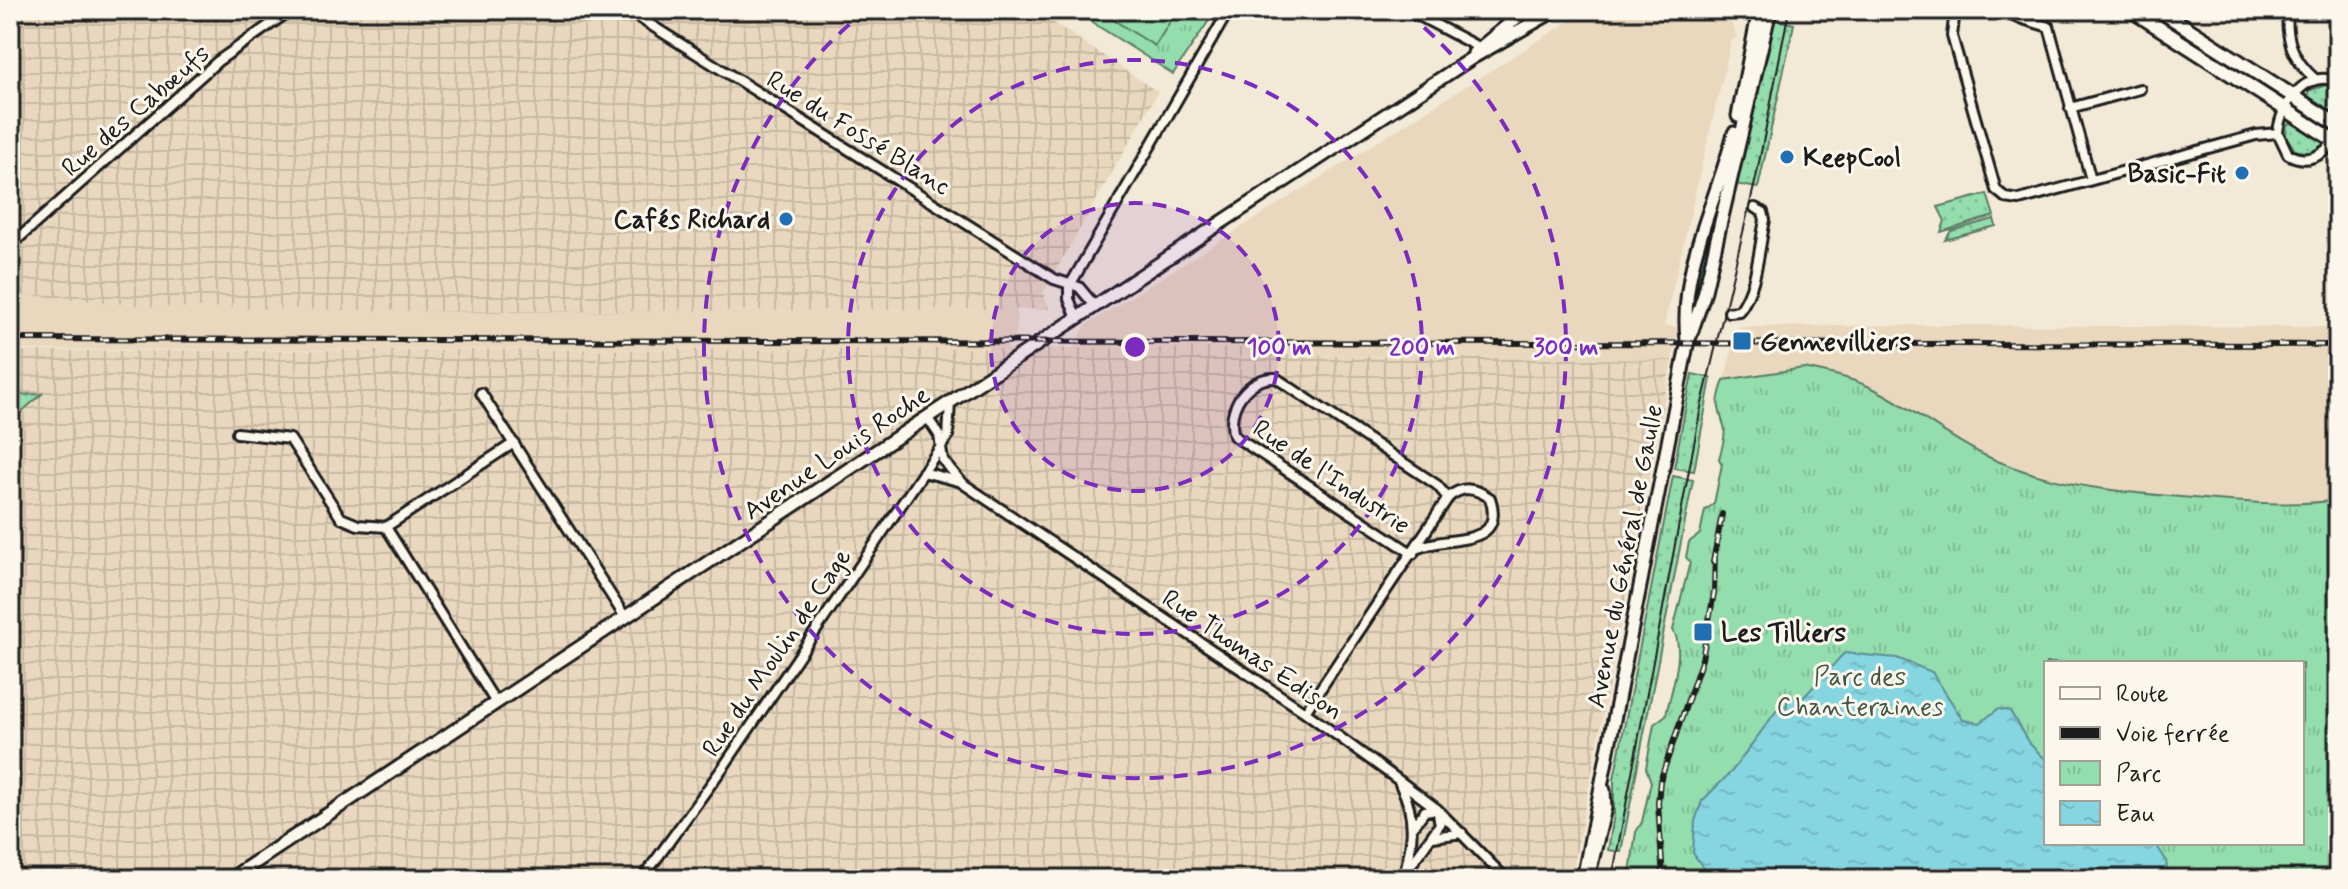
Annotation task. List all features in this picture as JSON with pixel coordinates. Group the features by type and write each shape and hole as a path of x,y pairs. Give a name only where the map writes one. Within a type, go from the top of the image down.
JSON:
{"main road":[{"name":"Avenue Louis Roche","path":"1466,62 1478,47 1526,10"},
{"name":"Avenue Louis Roche","path":"230,879 1466,62 1556,10"},
{"name":"Avenue du Général de Gaulle","path":"1687,345 1685,306 1711,196 1731,143 1759,10"},
{"name":"Avenue du Général de Gaulle","path":"1585,879 1605,808 1604,776 1687,345 1700,309 1770,10"},
{"path":"2131,10 2337,140"},
{"path":"2159,10 2338,125"},
{"path":"1711,196 1726,199"},
{"path":"1685,306 1700,309"}],"street":[{"name":"Rue des Cabœufs","path":"10,246 218,61 291,10"},
{"name":"Rue du Fossé Blanc","path":"627,10 1069,287 1079,287 1095,306"},
{"path":"1077,318 1069,299 1069,287 1229,10"},
{"path":"1408,10 1478,47"},
{"path":"1955,10 1952,36 1996,190 2006,198 2019,200 2256,135 2278,133"},
{"path":"1993,10 2049,27 2091,180"},
{"path":"2288,10 2288,39 2295,58 2315,79"},
{"path":"2337,140 2315,157 2297,158 2288,154 2278,133 2284,108 2294,96 2315,79 2328,78 2338,82"},
{"path":"2070,108 2140,89"},
{"path":"1729,312 1739,311 1746,303 1765,220 1763,212 1755,208"},
{"name":"Rue de l'Industrie","path":"1414,551 1234,436 1231,428 1234,410 1244,392 1256,380 1276,378 1437,485 1448,498"},
{"path":"481,393 625,617"},
{"name":"Rue du Moulin de Cage","path":"642,879 724,766 940,446 950,430 950,402"},
{"path":"927,417 939,435 940,446"},
{"path":"237,433 290,439 341,518 358,525 386,527 514,443"},
{"name":"Rue Thomas Edison","path":"940,446 946,464 962,483 1305,712 1437,809 1506,879"},
{"name":"Rue Thomas Edison","path":"923,472 962,483"},
{"name":"Rue de l'Industrie","path":"1305,712 1448,498 1456,490 1480,491 1490,498 1494,512 1491,527 1479,536 1429,543 1414,551"},
{"path":"386,527 496,703"},
{"path":"1397,779 1409,803 1414,825"},
{"path":"1437,809 1440,824 1402,877 1414,825 1425,811 1437,809"},
{"path":"1433,837 1462,833"}],"shaded area":[{"path":"10,10 1035,10 1158,92 1043,293 1049,309 486,312 151,307 31,295 10,297"},
{"path":"1587,10 1717,10 1732,24 1737,37 1731,42 1664,326 1679,327 1672,360 1256,355 1256,348 1072,349 1086,325"},
{"path":"10,265 487,312 1017,309 1017,331 1007,349 10,350"},
{"path":"1738,327 2338,327 2338,500 2311,504 2230,502 2112,492 2048,480 1986,455 1926,424 1875,390 1804,368 1724,380"},
{"path":"1256,348 1257,355 1672,360 1571,879 10,879 10,351"}],"green space":[{"path":"1073,10 1216,10 1173,74"},
{"path":"1098,10 1177,10 1155,46"},
{"path":"2143,10 2152,10 2275,90 2267,90"},
{"path":"1773,19 1794,24 1758,188 1735,184"},
{"path":"2326,85 2338,90 2338,116 2309,97 2308,91"},
{"path":"2292,122 2324,144 2310,153 2295,150 2286,136 2287,125"},
{"path":"1987,194 1994,216 1941,232 1945,221 1938,207"},
{"path":"1718,207 1698,299 1694,299 1713,208"},
{"path":"1994,219 1996,226 1945,240 1951,231"},
{"name":"Parc des Chanteraines","path":"1804,368 1866,385 1984,455 2060,481 2139,493 2247,502 2338,500 2338,879 1629,879 1636,832 1642,822 1651,782 1646,768 1654,724 1666,715 1676,671 1678,648 1673,630 1690,562 1686,557 1689,542 1700,534 1705,510 1714,504 1722,464 1719,459 1725,429 1718,403 1724,380"},
{"path":"1692,374 1711,378 1694,471 1674,468"},
{"path":"42,394 20,413 11,395"},
{"path":"1673,476 1693,480 1621,852 1608,850 1614,815 1614,779"}],"water":[{"path":"1844,653 1897,658 1932,672 1963,720 1980,723 1998,709 2010,711 2028,742 2044,758 2044,845 2156,845 2166,860 2168,879 1711,879 1693,853 1695,821 1702,801 1732,771 1780,706 1787,706 1787,698 1804,697"}],"tram line":[{"path":"1612,879 1700,412 1756,178 1789,10"}],"railway":[{"path":"10,339 2338,345"},
{"path":"1713,562 1722,514"},
{"path":"1663,879 1658,803 1660,781 1702,659 1714,593 1715,551"}],"place":[{"name":"KeepCool","path":"1787,157"},
{"name":"Basic-Fit","path":"2242,173"},
{"name":"Cafés Richard","path":"786,219"},
{"name":"Gennevilliers","path":"1742,341"},
{"name":"Les Tilliers","path":"1703,632"}]}
